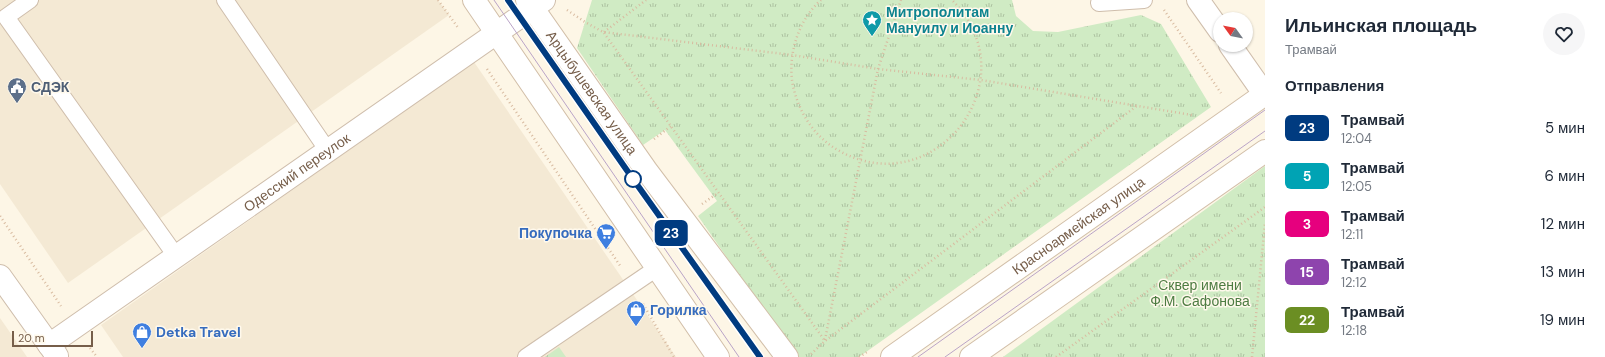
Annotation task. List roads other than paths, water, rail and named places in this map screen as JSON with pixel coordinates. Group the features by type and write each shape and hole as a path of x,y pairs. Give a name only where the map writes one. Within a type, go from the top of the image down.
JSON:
{"main road":[{"path":"474,0 718,357"},
{"path":"1198,0 1213,21"},
{"name":"Одесский переулок","path":"53,351 75,326 496,33 534,3"},
{"name":"Арцыбушевская улица","path":"534,3 646,170 787,357"},
{"path":"1235,52 1265,94"},
{"name":"Красноармейская улица","path":"892,357 1265,94"},
{"path":"971,357 1265,151"},
{"path":"0,276 53,351"}],"lane":[{"path":"30,0 6,17 176,256"},
{"path":"224,0 328,150"},
{"path":"1099,3 1144,0"},
{"path":"526,357 657,268"}],"tram line":[{"path":"494,0 739,357"},
{"path":"508,0 760,357"},
{"name":"23","path":"508,0 760,357"},
{"path":"918,357 1265,110"},
{"path":"945,357 1265,131"}],"place":[{"name":"Митрополитам Мануилу и Иоанну","path":"872,37"},
{"name":"СДЭК","path":"17,104"},
{"name":"Покупочка","path":"606,250"},
{"name":"Горилка","path":"636,327"},
{"name":"Detka Travel","path":"142,349"}],"park label":[{"name":"Cквер имени Ф.М. Сафонова","path":"1200,294"}]}
